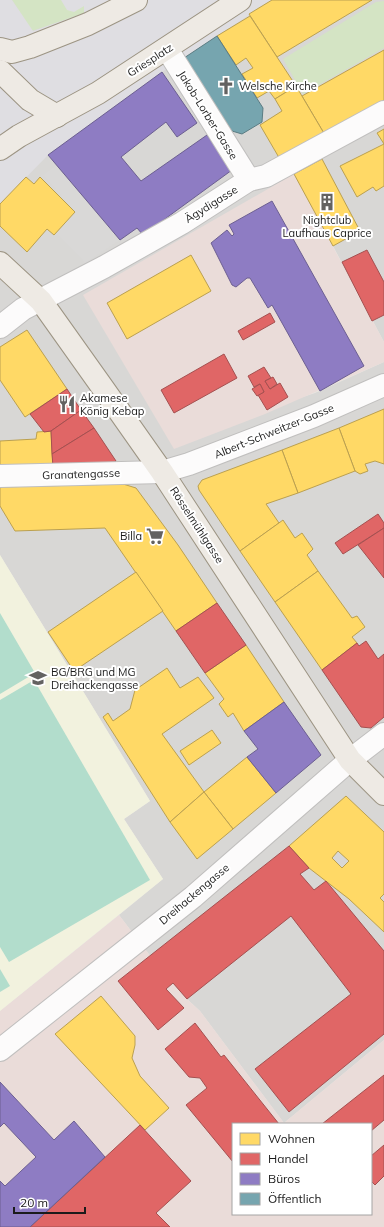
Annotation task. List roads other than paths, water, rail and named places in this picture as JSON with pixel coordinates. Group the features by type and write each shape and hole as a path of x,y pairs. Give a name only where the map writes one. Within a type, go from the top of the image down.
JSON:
{"main road":[{"path":"0,49 12,52 30,47 94,21 136,0"},
{"name":"Griesplatz","path":"0,149 19,136 86,101 240,0"},
{"path":"0,72 30,100 57,116"},
{"name":"Rösselmühlgasse","path":"0,263 41,301 162,472 350,760 384,794"}],"street":[{"name":"Jakob-Lorber-Gasse","path":"166,49 249,180"},
{"name":"Ägydigasse","path":"0,327 23,310 104,268 249,180 266,176 384,112"},
{"name":"Albert-Schweitzer-Gasse","path":"162,472 189,464 314,416 384,385"},
{"name":"Granatengasse","path":"0,476 162,472"},
{"name":"Dreihackengasse","path":"0,1050 192,897 350,760 384,734"}],"place":[{"name":"Welsche Kirche","path":"226,86"},
{"name":"Nightclub Laufhaus Caprice","path":"327,202"},
{"name":"Akamese König Kebap","path":"67,404"},
{"name":"Billa","path":"155,536"},
{"name":"BG/BRG und MG Dreihackengasse","path":"38,678"}]}
